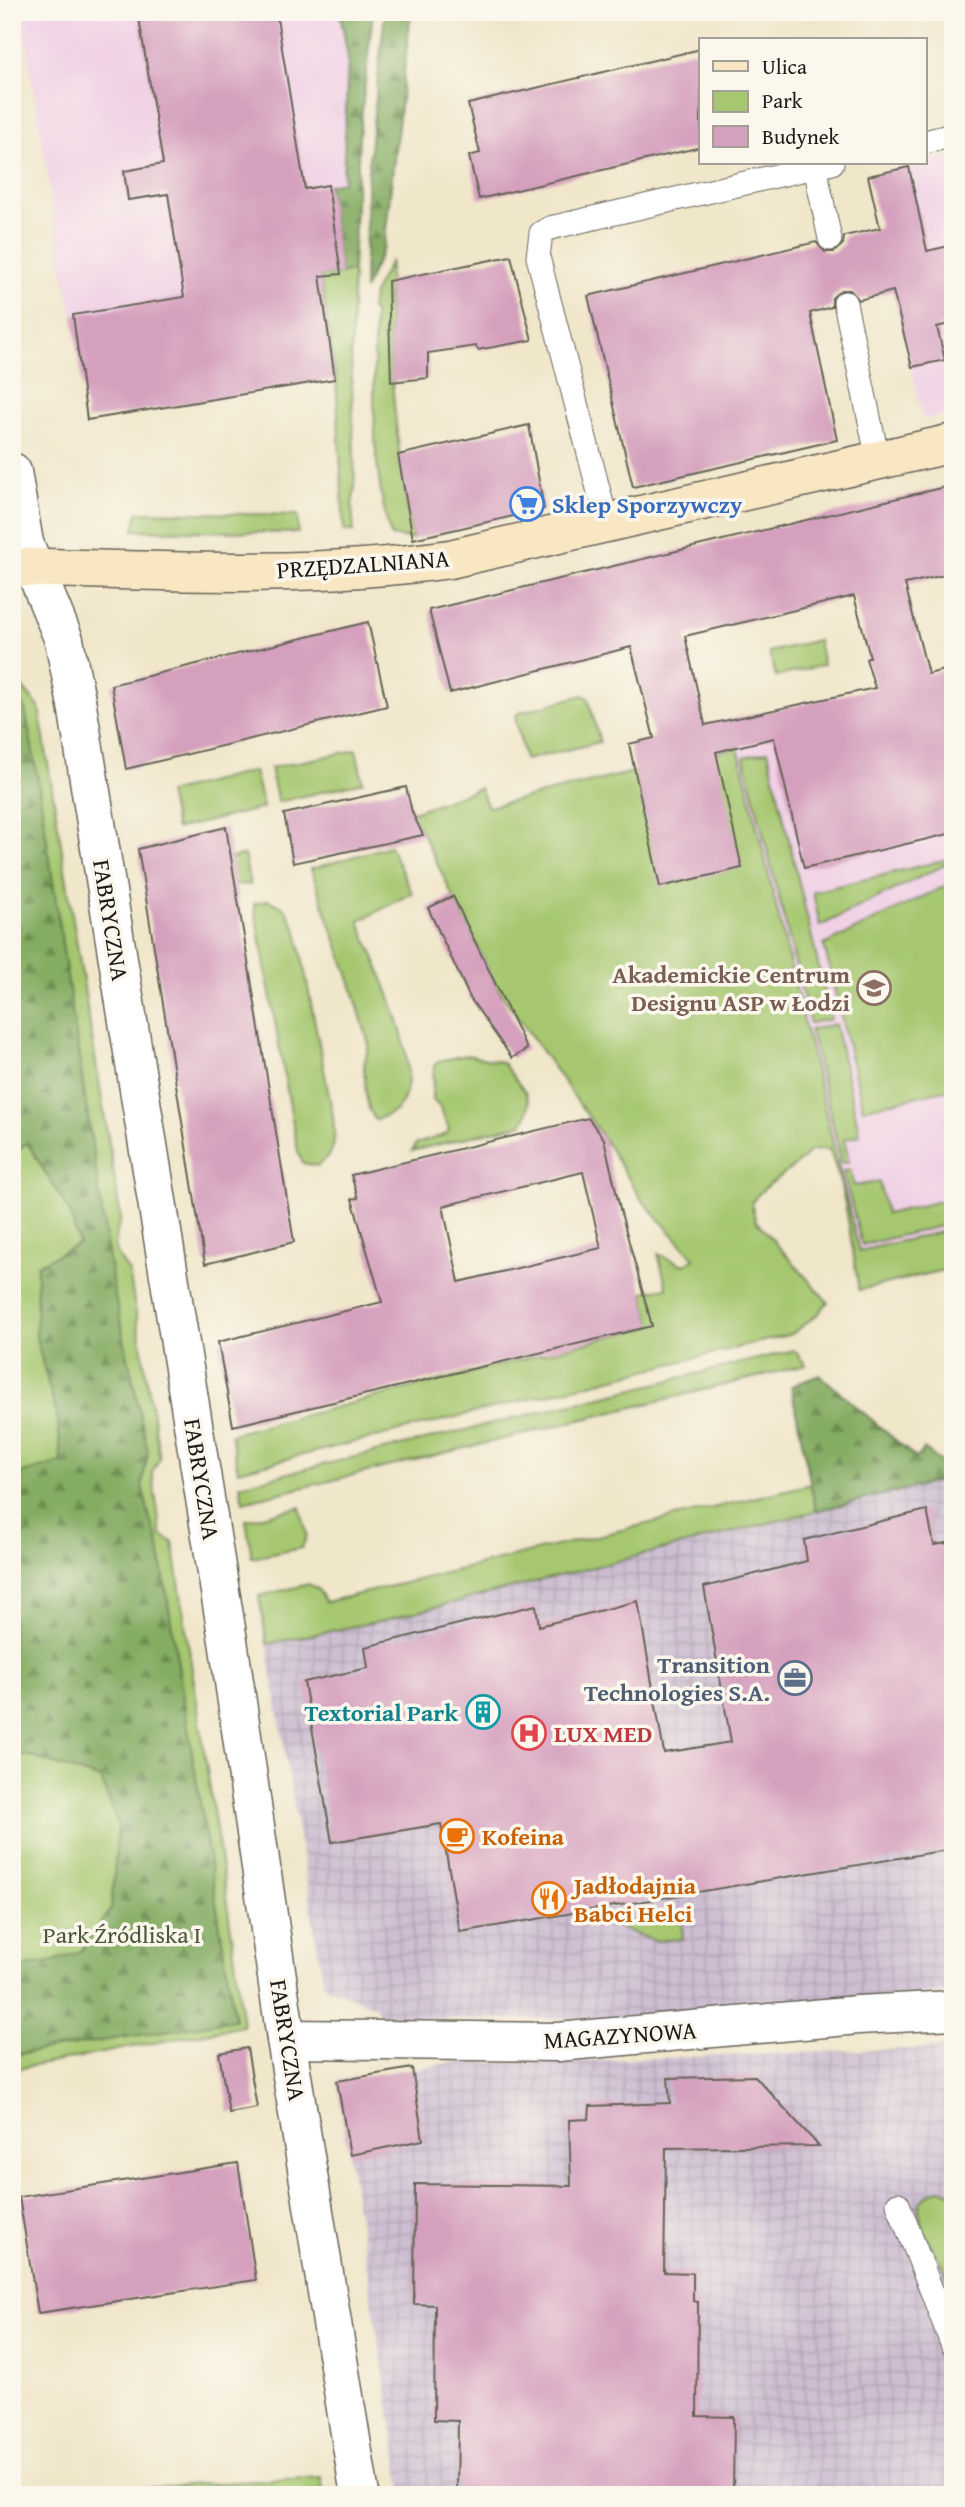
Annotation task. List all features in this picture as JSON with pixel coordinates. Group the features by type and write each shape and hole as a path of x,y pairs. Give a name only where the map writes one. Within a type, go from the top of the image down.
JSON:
{"street":[{"name":"PRZĘDZALNIANA","path":"23,567 240,571 388,567 450,559 953,443"},
{"name":"FABRYCZNA","path":"12,472 24,543 23,567 65,640 230,1655 286,2039 360,2495"},
{"name":"MAGAZYNOWA","path":"286,2039 558,2042 858,2014 953,2010"}],"lane":[{"path":"926,142 953,135"},
{"path":"607,523 538,257 541,233 550,228 824,165 830,239"},
{"path":"845,303 878,460"},
{"path":"898,2204 953,2346"}],"shaded area":[{"path":"21,12 340,12 348,58 343,182 328,185 341,274 320,277 335,379 87,420 73,315 65,282"},
{"path":"953,155 953,412 923,420 868,176 926,164 926,162"},
{"name":"Akademickie Centrum Designu ASP w Łodzi","path":"953,697 953,1229 859,1252 738,747"},
{"name":"Textorial Park","path":"953,1478 953,1992 606,2018 486,2019 377,2016 377,2007 324,1986 267,1644 380,1621"},
{"path":"953,2047 953,2495 403,2495 337,2081 457,2062 556,2062"}],"green space":[{"path":"340,12 373,12 359,137 353,270 341,274 328,185 343,182 348,58"},
{"path":"385,12 411,12 384,247 364,290 368,168"},
{"path":"391,260 391,366 401,465 413,539 391,536 376,454 374,313 371,310 373,294"},
{"path":"353,270 351,356 354,531 344,531 336,379 320,276"},
{"path":"138,512 298,515 298,533 134,530"},
{"path":"818,640 823,665 776,677 769,652"},
{"name":"Park Źródliska I","path":"12,675 39,707 121,1219 115,1241 117,1253 129,1271 160,1458 152,1472 161,1535 173,1542 243,2026 12,2070"},
{"name":"Park Źródliska I","path":"12,693 25,708 38,780 113,1287 148,1452 142,1485 158,1540 235,2020 12,2055 12,1968 54,1961 81,1951 111,1909 118,1825 101,1779 26,1755 12,1756 12,1469 19,1474 61,1462 58,1420 36,1338 37,1265 79,1244 69,1211 27,1143 12,1154"},
{"path":"583,695 588,698 600,742 525,760 515,718 518,713"},
{"path":"738,747 859,1251 953,1229 953,1268 859,1290 848,1219 835,1166 829,1149 810,1151 763,1190 751,1204 756,1221 828,1302 819,1313 792,1334 238,1471 231,1434 652,1326 643,1292 667,1288 658,1254 684,1265 694,1258 641,1199 604,1139 496,986 419,826 410,813 480,788 488,807"},
{"path":"356,750 363,782 278,802 270,768"},
{"path":"768,751 831,1019 810,1023 744,757"},
{"path":"254,771 263,808 176,829 168,793"},
{"path":"390,846 412,893 359,921 387,988 404,1042 408,1068 407,1090 397,1109 375,1120 366,1094 364,1066 369,1044 351,983 311,869"},
{"path":"244,855 250,885 147,878"},
{"path":"953,858 953,861 820,926 813,892"},
{"path":"953,882 953,1088 863,1109 824,945"},
{"path":"269,900 286,909 297,931 333,1116 334,1144 318,1166 303,1163 298,1152 254,904"},
{"path":"835,1024 860,1135 844,1139 849,1162 842,1163 810,1030"},
{"path":"466,1055 502,1062 525,1092 529,1103 522,1124 412,1151 416,1144 447,1134 449,1129 439,1106 432,1099 434,1066 439,1061"},
{"path":"850,1170 854,1186 879,1182 886,1214 953,1198 953,1223 862,1245 843,1171"},
{"path":"794,1350 806,1365 243,1502 240,1485"},
{"path":"820,1375 916,1458 924,1449 953,1471 953,1478 816,1511 791,1386"},
{"path":"811,1484 816,1511 380,1621 267,1644 259,1596 309,1584 318,1589 326,1602"},
{"path":"300,1507 307,1535 302,1548 252,1558 246,1520"},
{"path":"681,1913 683,1939 655,1941 612,1925"},
{"path":"940,2189 949,2191 953,2196 953,2284 924,2231 919,2209 921,2201 927,2195"},
{"path":"321,2477 324,2495 21,2495"}],"building":[{"path":"138,12 276,12 305,189 328,185 341,274 320,276 335,379 87,420 73,315 184,297 168,194 128,200 124,171 163,164"},
{"path":"699,49 699,147 479,199 469,156 480,153 468,104"},
{"path":"909,167 927,251 953,245 953,323 937,327 945,360 912,367 893,291 859,300 850,290 841,290 832,298 832,307 810,313 837,440 633,487 588,296 816,242 825,252 834,252 843,244 844,236 880,228 868,176"},
{"path":"511,256 532,340 478,350 476,346 428,353 428,378 391,382 388,281"},
{"path":"529,425 544,509 413,539 398,455"},
{"path":"953,485 953,573 905,584 928,674 953,668 953,833 804,868 774,738 716,752 742,868 660,887 629,744 654,738 631,647 450,693 429,610","holes":["854,596 870,657 866,659 875,688 705,725 685,636"]},
{"path":"368,622 387,706 126,769 111,685"},
{"path":"406,787 412,812 423,835 293,863 284,814"},
{"path":"226,827 294,1242 205,1264 138,849"},
{"path":"453,896 527,1049 512,1058 470,998 428,908"},
{"path":"588,1118 604,1139 652,1326 233,1426 218,1342 382,1302 352,1199 358,1198 351,1175","holes":["583,1172 601,1248 459,1282 443,1206"]},
{"name":"Textorial Park","path":"927,1510 934,1545 953,1542 953,1849 460,1932 441,1824 332,1842 304,1682 368,1668 365,1647 536,1605 539,1626 638,1601 664,1753 731,1742 704,1587 807,1561 804,1540"},
{"path":"247,2048 257,2108 229,2113 219,2053"},
{"path":"412,2068 423,2140 350,2155 337,2081"},
{"path":"755,2076 819,2146 666,2148 664,2272 693,2273 693,2301 698,2302 697,2416 734,2417 733,2495 457,2495 458,2421 434,2420 435,2305 414,2304 415,2184 571,2186 569,2120 589,2119 590,2106 670,2103 668,2078"},
{"path":"238,2163 256,2280 38,2313 19,2197"}],"place":[{"name":"Sklep Sporzywczy","path":"527,504"},
{"name":"Akademickie Centrum Designu ASP w Łodzi","path":"874,988"},
{"name":"Transition Technologies S.A.","path":"795,1678"},
{"name":"Textorial Park","path":"483,1712"},
{"name":"LUX MED","path":"529,1733"},
{"name":"Kofeina","path":"457,1836"},
{"name":"Jadłodajnia Babci Helci","path":"549,1899"}]}
